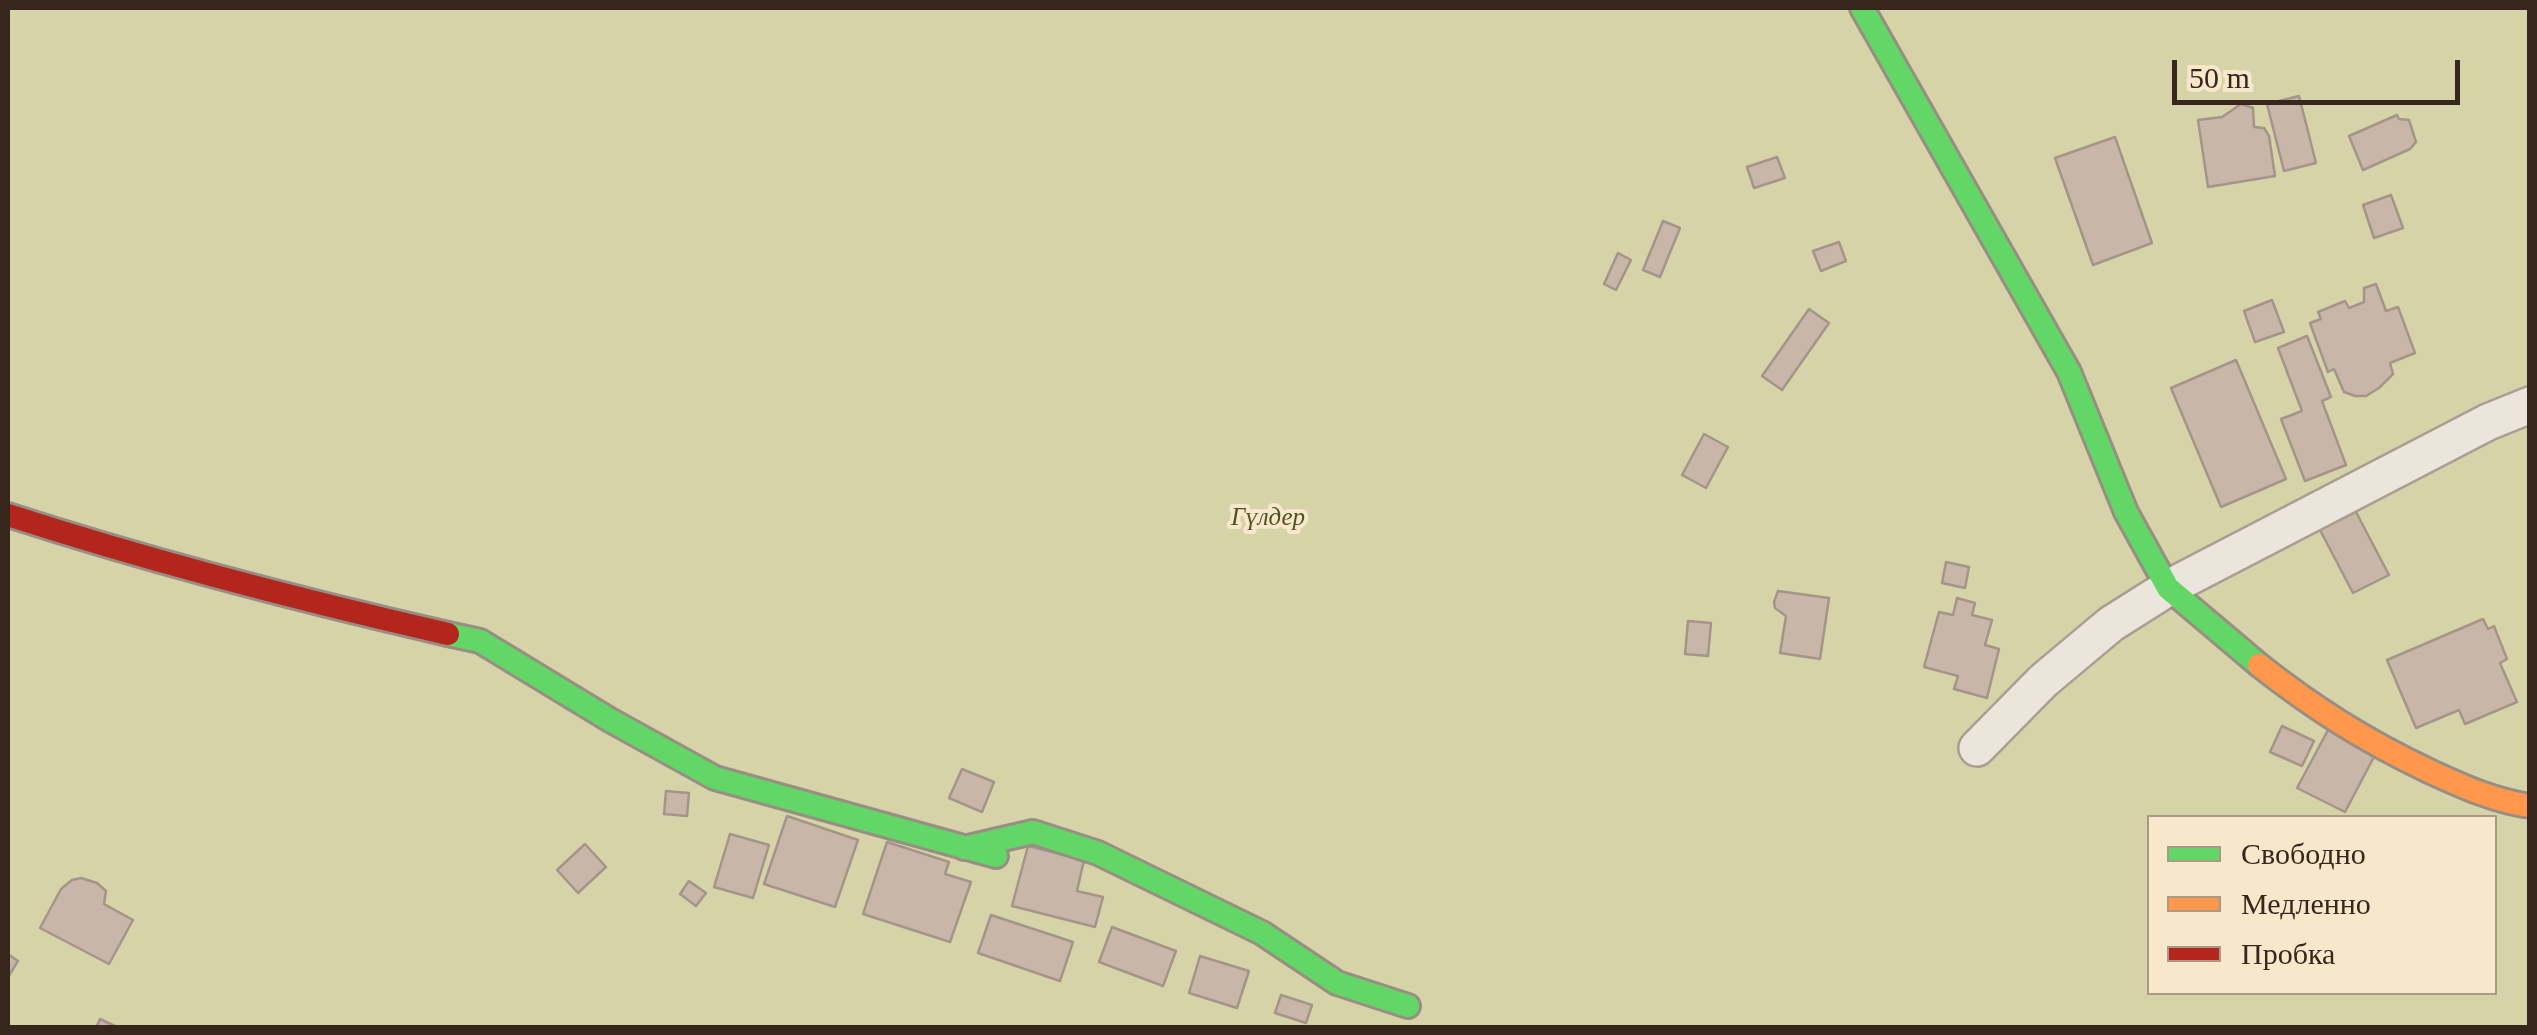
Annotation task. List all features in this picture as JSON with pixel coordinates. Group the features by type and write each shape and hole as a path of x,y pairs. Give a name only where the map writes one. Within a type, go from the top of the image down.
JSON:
{"street":[{"path":"1862,8 2069,372 2126,512 2168,588 2287,687 2362,739 2506,804 2530,806"},
{"path":"1977,748 2070,658 2112,624 2168,588 2488,422 2530,405"},
{"path":"8,515 136,556 313,603 480,641 610,720 716,778 996,856"},
{"path":"964,848 1033,832 1098,853 1262,933 1337,983 1408,1006"}],"green space":[{"name":"Гүлдер","path":"8,8 2529,8 2529,1027 8,1027"}],"building":[{"path":"2299,96 2316,163 2284,171 2267,104"},
{"path":"2241,104 2253,108 2254,127 2264,128 2269,136 2275,176 2208,187 2198,120 2222,117"},
{"path":"2397,115 2409,120 2416,142 2410,149 2363,170 2349,136"},
{"path":"2115,137 2152,243 2093,265 2055,158"},
{"path":"1777,157 1785,178 1754,188 1747,167"},
{"path":"2391,195 2403,228 2374,238 2363,205"},
{"path":"1663,221 1680,228 1660,277 1643,270"},
{"path":"1839,242 1846,261 1821,271 1813,251"},
{"path":"1618,253 1631,260 1616,290 1604,284"},
{"path":"2376,284 2386,311 2398,307 2415,353 2390,363 2393,374 2379,388 2366,396 2355,396 2344,392 2334,369 2328,372 2310,323 2321,319 2318,312 2345,301 2349,308 2364,302 2364,288"},
{"path":"2272,300 2284,332 2255,342 2244,311"},
{"path":"1809,309 1829,323 1782,390 1762,376"},
{"path":"2307,336 2331,397 2322,401 2346,465 2305,481 2281,419 2302,411 2278,348"},
{"path":"2236,360 2286,479 2221,507 2171,388"},
{"path":"1704,434 1728,447 1706,488 1682,475"},
{"path":"2356,512 2389,575 2353,593 2320,530"},
{"path":"1946,562 1969,567 1965,588 1942,583"},
{"path":"1778,591 1829,598 1820,659 1780,653 1786,616 1775,608"},
{"path":"1957,598 1975,603 1972,615 1992,620 1985,645 1999,649 1987,698 1954,689 1958,676 1924,667 1939,612 1953,615"},
{"path":"2483,619 2488,629 2494,626 2507,659 2500,663 2517,702 2465,724 2459,710 2416,728 2387,660"},
{"path":"1688,621 1711,623 1708,656 1685,654"},
{"path":"2282,726 2314,741 2302,766 2270,752"},
{"path":"2328,730 2375,755 2345,812 2297,788"},
{"path":"962,769 994,782 982,812 949,798"},
{"path":"666,791 689,793 687,816 664,814"},
{"path":"787,816 858,840 835,907 764,884"},
{"path":"730,834 769,845 753,898 714,887"},
{"path":"887,842 949,862 945,874 971,882 950,942 863,914"},
{"path":"585,844 606,867 578,893 557,870"},
{"path":"1028,846 1084,860 1077,891 1103,897 1095,927 1012,906"},
{"path":"81,878 97,883 106,891 104,904 133,920 109,964 40,928 61,889"},
{"path":"689,881 706,893 696,906 680,894"},
{"path":"991,915 1073,942 1060,981 978,953"},
{"path":"1112,927 1176,951 1163,986 1099,962"},
{"path":"8,954 18,961 8,977"},
{"path":"1200,956 1249,971 1237,1008 1189,993"},
{"path":"1281,995 1312,1005 1306,1023 1275,1013"},
{"path":"100,1019 119,1028 96,1028"}],"traffic: fast":[{"path":"1862,8 2069,372 2126,512 2168,588 2259,665"},
{"path":"448,634 480,641 715,778 996,856"},
{"path":"964,848 1033,832 1098,853 1262,933 1337,983 1408,1006"}],"traffic: slow":[{"path":"2259,665 2341,723 2405,759 2478,792 2530,806"}],"traffic: jam":[{"path":"8,515 227,579 448,634"}]}
